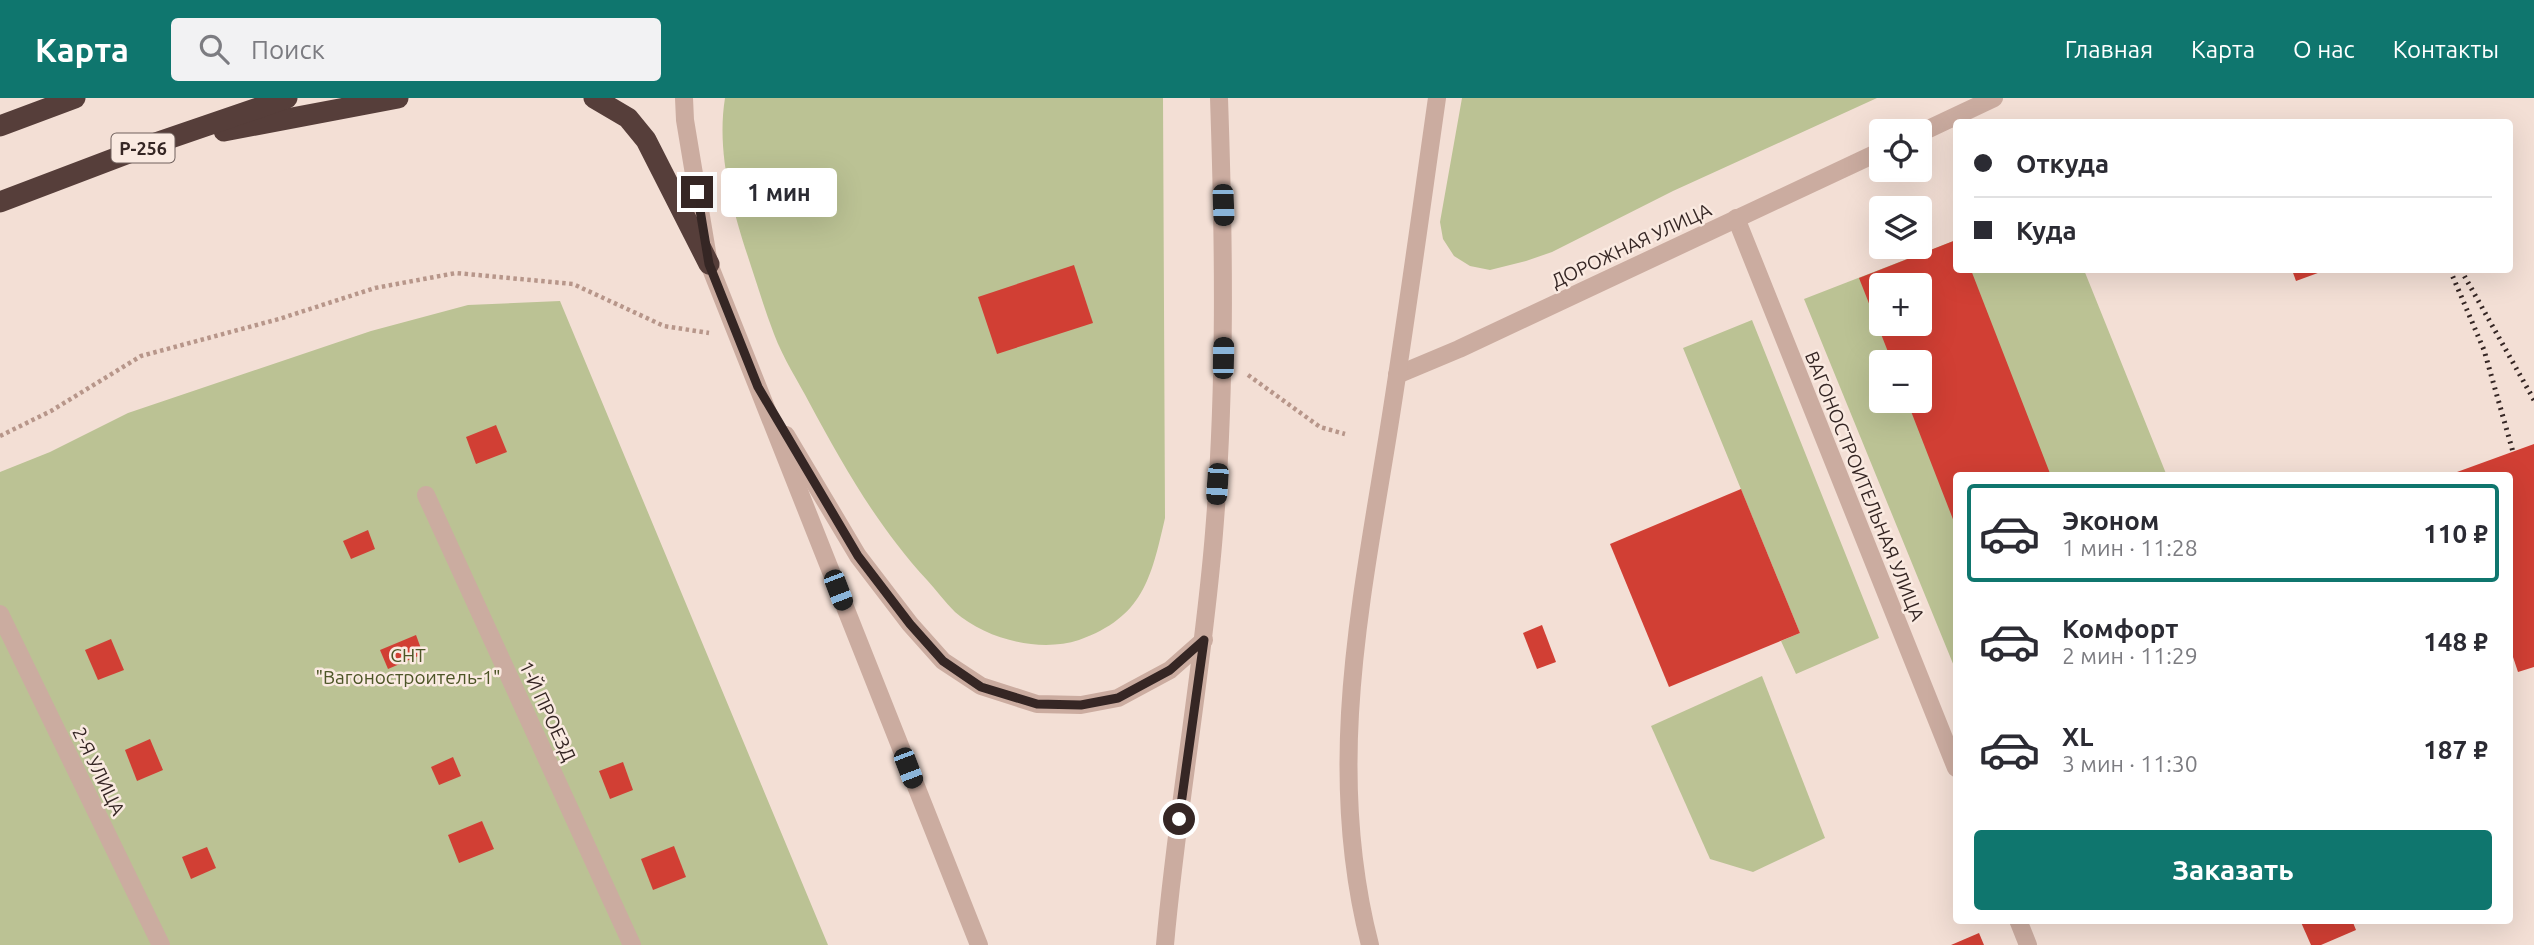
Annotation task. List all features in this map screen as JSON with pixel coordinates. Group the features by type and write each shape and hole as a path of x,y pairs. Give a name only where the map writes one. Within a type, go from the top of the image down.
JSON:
{"highway":[{"path":"0,127 75,98"},
{"name":"Р-256","path":"0,202 150,145 287,98"},
{"path":"150,145 398,98"},
{"path":"594,98 628,118 646,140 709,264"}],"street":[{"path":"684,98 685,120 709,264 978,945"},
{"path":"1165,945 1172,870 1204,640 1222,412 1224,258 1219,98"},
{"path":"1370,945 1364,921 1348,805 1348,744 1355,637 1397,375 1437,98"},
{"path":"1932,127 1994,98"},
{"name":"ДОРОЖНАЯ УЛИЦА","path":"1397,375 1459,349 1869,156"},
{"name":"ВАГОНОСТРОИТЕЛЬНАЯ УЛИЦА","path":"1736,218 1953,760"},
{"path":"758,387 858,556 910,624 943,661 981,687 1037,704 1081,705 1118,698 1170,670 1204,640"},
{"name":"1-Й ПРОЕЗД","path":"426,495 632,945"},
{"name":"2-Я УЛИЦА","path":"0,614 161,945"},
{"path":"2020,924 2028,945"}],"path":[{"path":"0,436 51,411 141,355 279,319 375,288 456,274 573,284 664,326 709,333 733,325"},
{"path":"1223,358 1320,427 1345,433"}],"green space":[{"path":"725,98 1163,98 1165,518 1149,577 1131,607 1117,620 1100,631 1063,644 1030,644 997,636 982,630 955,612 893,539 836,451 774,334 732,203 724,161"},
{"path":"1462,98 1877,98 1673,191 1552,252 1490,270 1470,266 1454,256 1443,239 1440,222"},
{"path":"1953,241 1953,273 2085,273 2165,472 1953,472 1953,664 1804,299 1869,274 1869,336 1932,336 1932,273 1871,273 1907,259 1932,259 1932,249"},
{"name":"СНТ \"Вагоностроитель-1\"","path":"560,301 828,945 0,945 0,472 50,452 128,413 371,331 468,305"},
{"path":"1752,320 1879,638 1796,674 1781,641 1800,633 1683,348"},
{"path":"1762,676 1825,838 1753,872 1710,859 1651,726"}],"building":[{"path":"1953,241 1953,273 1972,273 2049,472 1953,472 1953,519 1912,413 1932,413 1932,350 1887,350 1882,336 1932,336 1932,273 1872,273 1908,259 1932,259 1932,249"},
{"path":"1074,265 1093,323 997,354 978,297"},
{"path":"2293,273 2318,273 2296,281"},
{"path":"1869,274 1869,303 1859,278"},
{"path":"496,425 507,452 476,464 466,437"},
{"path":"2534,444 2534,667 2518,672 2513,657 2513,472 2457,472"},
{"path":"1741,489 1800,633 1669,687 1610,544"},
{"path":"368,530 375,549 351,559 343,541"},
{"path":"1542,625 1556,662 1537,669 1523,633"},
{"path":"416,635 423,654 388,669 380,650"},
{"path":"111,639 124,670 98,680 85,650"},
{"path":"150,739 163,770 137,781 125,750"},
{"path":"453,757 461,776 439,785 431,767"},
{"path":"623,762 633,790 610,799 599,771"},
{"path":"482,821 494,849 459,863 448,835"},
{"path":"674,846 686,877 653,890 641,859"},
{"path":"207,847 216,868 191,879 182,857"},
{"path":"2302,924 2354,924 2356,930 2321,945 2311,945"},
{"path":"1979,933 1984,945 1951,945"}],"railway":[{"path":"2451,273 2484,350 2513,452"},
{"path":"2463,273 2534,400"}],"route":[{"path":"697,192 709,264 758,387 858,556 910,624 943,661 981,687 1037,704 1081,705 1118,698 1170,670 1204,640 1179,819"}]}
